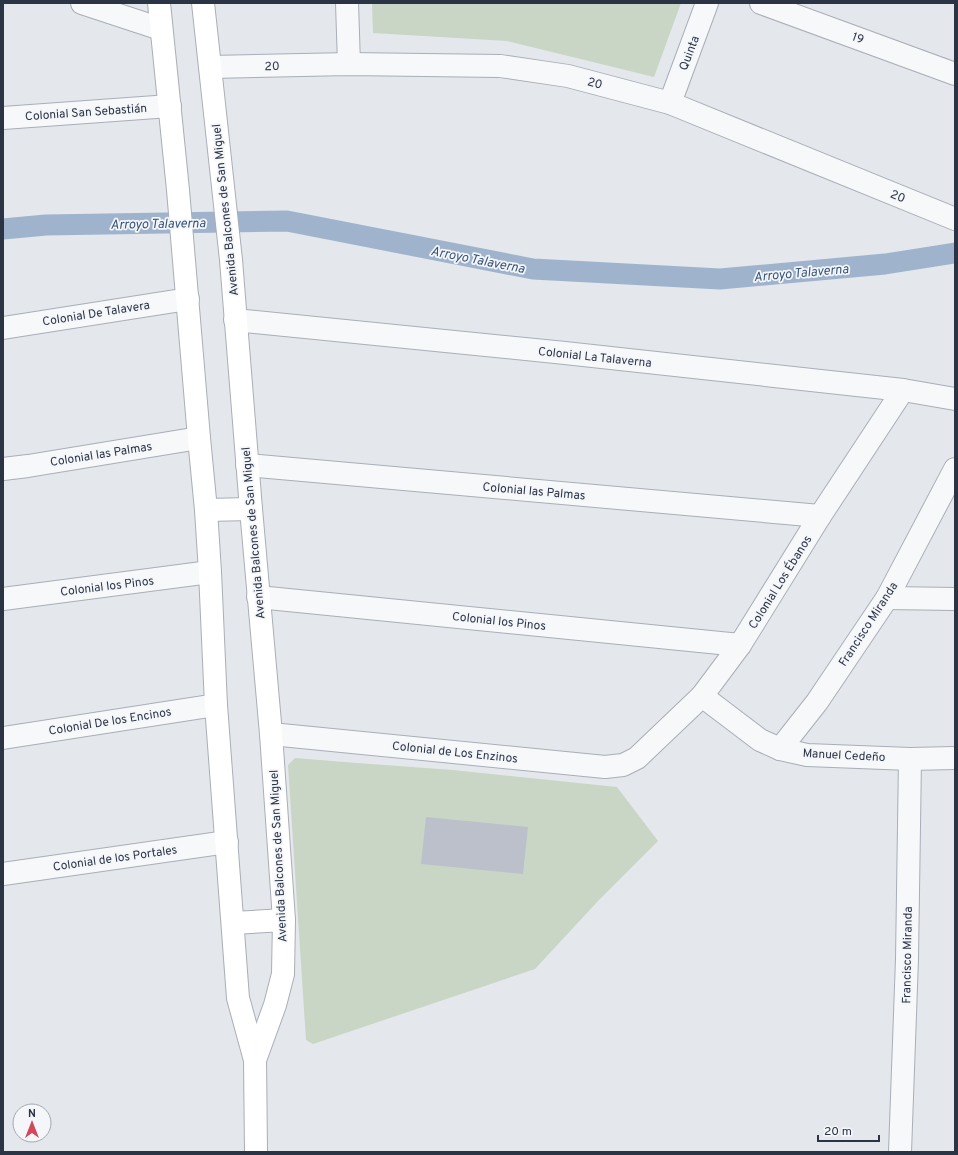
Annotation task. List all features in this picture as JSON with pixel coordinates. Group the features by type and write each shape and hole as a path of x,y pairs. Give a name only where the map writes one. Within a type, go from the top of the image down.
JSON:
{"street":[{"path":"82,3 161,29"},
{"name":"Avenida Balcones de San Miguel","path":"159,3 186,276 206,510 216,705 238,998 254,1060 256,1152"},
{"name":"Avenida Balcones de San Miguel","path":"204,3 230,260 250,509 271,734 284,920 283,974 275,1004 254,1060"},
{"path":"347,3 350,64"},
{"name":"Quinta","path":"670,103 707,3"},
{"name":"19","path":"761,3 955,74"},
{"name":"20","path":"211,67 350,64 500,66 568,76 670,103 955,219"},
{"name":"Colonial San Sebastián","path":"3,118 170,106"},
{"name":"Colonial De Talavera","path":"3,328 188,299"},
{"name":"Colonial La Talaverna","path":"235,320 565,353 903,390 955,399"},
{"name":"Colonial Los Ébanos","path":"637,758 702,696 740,645 820,516 903,390"},
{"name":"Colonial las Palmas","path":"3,469 199,438"},
{"name":"Colonial las Palmas","path":"247,465 820,516"},
{"name":"Francisco Miranda","path":"780,749 817,702 887,598 955,469"},
{"path":"206,510 250,509"},
{"name":"Colonial los Pinos","path":"3,599 210,572"},
{"name":"Colonial los Pinos","path":"258,597 740,645"},
{"path":"887,598 955,599"},
{"name":"Manuel Cedeño","path":"702,696 760,740 780,749 807,755 955,758"},
{"name":"Colonial De los Encinos","path":"3,738 216,705"},
{"name":"Colonial de Los Enzinos","path":"271,734 606,767 623,765 637,758"},
{"name":"Francisco Miranda","path":"900,1152 907,959 910,758"},
{"name":"Colonial de los Portales","path":"3,874 226,842"},
{"path":"233,923 284,920"}],"green space":[{"path":"372,3 681,3 654,77 507,41 373,33"},
{"path":"295,758 453,770 617,787 658,841 598,901 535,969 313,1044 306,1040 288,765"}],"building":[{"path":"426,817 528,827 523,874 421,864"}],"waterway":[{"name":"Arroyo Talaverna","path":"3,229 46,225 287,221 533,269 720,279 885,264 955,253"}]}
